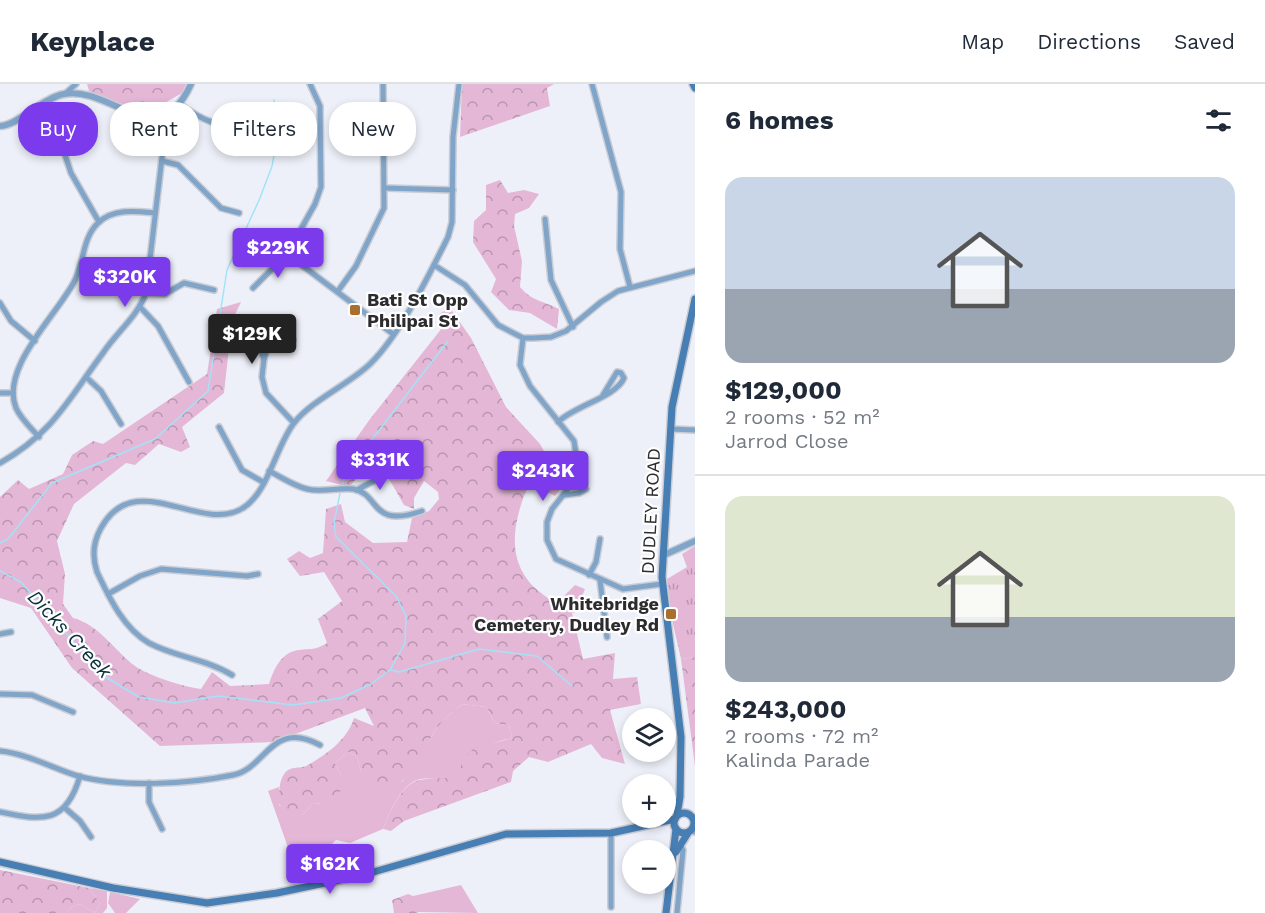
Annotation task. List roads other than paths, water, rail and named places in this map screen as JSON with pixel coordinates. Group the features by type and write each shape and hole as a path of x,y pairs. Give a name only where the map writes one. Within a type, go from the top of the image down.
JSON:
{"main road":[{"path":"693,84 695,88"},
{"name":"DUDLEY ROAD","path":"676,817 681,797 680,726 662,584 674,396 695,299"},
{"name":"DUDLEY ROAD","path":"681,797 693,817"},
{"path":"676,817 693,817 691,832 676,851"},
{"path":"0,862 113,888 207,903 278,893 363,875 506,834 611,832 635,828"},
{"path":"675,840 676,828 691,832"},
{"path":"666,913 668,894"}],"street":[{"path":"0,127 48,100 66,93 76,84"},
{"path":"181,102 191,84"},
{"path":"253,288 287,254 315,204 321,188 320,106 310,84"},
{"path":"338,291 356,266 382,217 385,188 383,84"},
{"path":"232,675 216,665 149,643 125,622 97,572 94,550 104,522 120,508 148,501 206,512 232,513 251,502 294,423 364,370 393,334 434,265 450,230 453,137 459,84"},
{"path":"592,84 621,192 620,249 630,287"},
{"path":"66,93 90,95 110,104"},
{"path":"65,156 71,173 99,222"},
{"path":"0,463 39,437 59,416 104,351 140,307 146,293 162,156"},
{"path":"162,161 178,165 221,208 239,213"},
{"path":"385,188 453,190"},
{"path":"39,437 16,408 12,393 16,374 76,279 85,244 99,222 120,212 155,213"},
{"path":"544,219 551,280 573,327"},
{"path":"287,254 393,334"},
{"path":"434,265 465,285 498,325 523,338 551,337 573,327 608,296 630,287 652,284 695,271"},
{"path":"146,293 165,294 184,283 214,290"},
{"path":"0,303 11,321 35,341"},
{"path":"140,307 158,326 189,382"},
{"path":"264,359 258,342 262,338 293,340"},
{"path":"523,338 520,365 530,386 574,441 579,475 586,489 579,493 564,495"},
{"path":"274,340 268,345 262,378 266,393 294,423"},
{"path":"86,377 101,392 121,424"},
{"path":"0,393 12,393"},
{"path":"558,422 603,395"},
{"path":"219,427 242,470 263,482"},
{"path":"671,429 695,430"},
{"path":"269,471 307,489 357,490 392,471"},
{"path":"579,475 552,509 547,522 547,540 556,559 623,589 662,584"},
{"path":"357,490 380,512 404,516 422,511"},
{"path":"589,574 596,562 600,539"},
{"path":"664,555 695,541"},
{"path":"108,594 140,576 161,569 247,576 258,574"},
{"path":"600,580 607,638"},
{"path":"0,634 11,632"},
{"path":"0,694 32,695 73,712"},
{"path":"0,751 27,757 80,776 149,783 235,774 251,766 267,748 281,741 302,738 320,745"},
{"path":"0,812 42,818 65,808 74,795 80,776"},
{"path":"149,783 149,802 162,829"},
{"path":"65,808 80,821 91,837"},
{"path":"611,832 611,907"},
{"path":"677,913 683,850 680,844"}],"waterway":[{"path":"0,543 8,539 52,483 155,439 208,391 227,270 272,166 278,134 274,100"},
{"name":"Dicks Creek","path":"342,486 346,473 448,341"},
{"name":"Dicks Creek","path":"0,571 21,582 104,676 139,697 175,703 218,696 293,705 341,698 371,684 390,670 405,643 406,616 396,596 336,537 334,523 340,493"},
{"path":"391,670 399,672 479,649 537,656 572,686"}],"place":[{"name":"Bati St Opp Philipai St","path":"355,310"},
{"name":"Whitebridge Cemetery, Dudley Rd","path":"671,614"}]}
